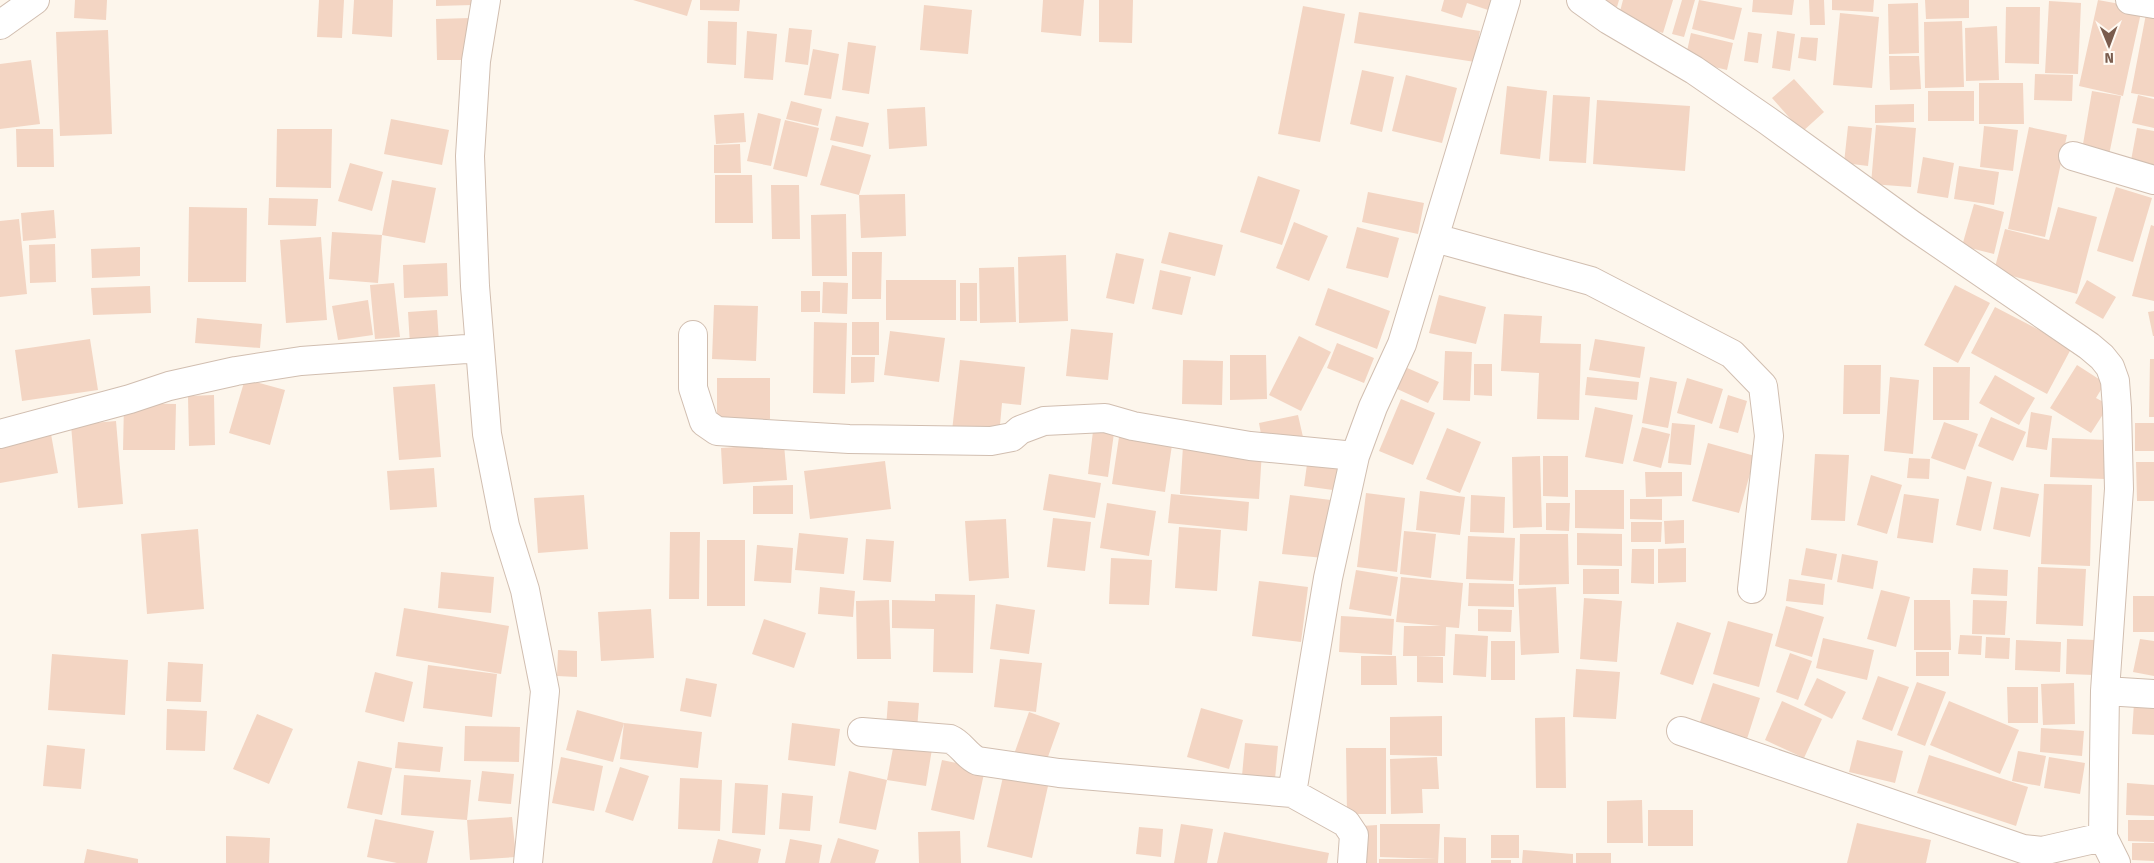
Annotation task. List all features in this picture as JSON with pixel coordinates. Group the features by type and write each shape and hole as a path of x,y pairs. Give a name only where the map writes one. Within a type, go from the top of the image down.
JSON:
{"street":[{"path":"0,25 35,0"},
{"path":"486,0 476,61 470,156 480,348 487,434 505,526 526,590 545,691 528,863"},
{"path":"1292,793 1328,578 1355,456 1373,407 1402,344 1506,0"},
{"path":"1580,0 1609,20 1694,70 2102,357 2115,381 2119,489 2105,691 2103,837 2116,863"},
{"path":"2130,0 2154,4"},
{"path":"2073,156 2154,180"},
{"path":"1435,238 1591,281 1732,354 1763,386 1769,436 1752,589"},
{"path":"693,335 693,388 704,422 717,431 849,439 991,441 1012,437 1020,430 1044,421 1105,418 1133,426 1250,446 1355,456"},
{"path":"0,434 130,399 169,386 236,371 302,361 480,348"},
{"path":"2105,691 2154,694"},
{"path":"1681,731 2023,849 2042,851 2103,837"},
{"path":"862,732 950,739 956,742 970,757 978,761 1059,773 1292,793 1346,823 1354,835 1352,863"}],"building":[{"path":"75,0 107,0 106,20 74,18"},
{"path":"319,0 344,0 342,38 317,37"},
{"path":"354,0 393,0 392,37 352,34"},
{"path":"436,0 473,0 473,5 436,6"},
{"path":"633,0 692,0 687,16"},
{"path":"700,0 740,0 739,11 700,10"},
{"path":"1043,0 1084,0 1081,36 1041,32"},
{"path":"1099,0 1133,0 1132,43 1099,42"},
{"path":"1444,0 1491,0 1488,10 1467,3 1462,18 1441,11"},
{"path":"1596,0 1619,0 1617,7"},
{"path":"1623,0 1673,0 1663,33 1618,19"},
{"path":"1682,0 1695,0 1684,37 1672,34"},
{"path":"1699,0 1742,8 1734,40 1692,29"},
{"path":"1753,0 1794,0 1792,15 1752,12"},
{"path":"1809,0 1824,0 1825,25 1810,25"},
{"path":"1832,0 1874,0 1873,12 1832,10"},
{"path":"1925,0 1969,0 1969,18 1926,19"},
{"path":"2098,0 2142,8 2123,96 2079,86"},
{"path":"2049,1 2081,3 2078,74 2045,73"},
{"path":"1918,3 1919,53 1889,54 1888,4"},
{"path":"924,5 972,10 968,54 920,50"},
{"path":"1303,6 1345,14 1320,142 1278,134"},
{"path":"2006,7 2040,7 2039,64 2005,63"},
{"path":"1359,12 1480,31 1475,62 1354,43"},
{"path":"1840,13 1879,17 1872,88 1833,85"},
{"path":"2146,14 2154,15 2154,97 2131,93"},
{"path":"470,18 470,60 437,60 436,19"},
{"path":"708,21 737,22 736,65 707,63"},
{"path":"1962,21 1964,87 1925,88 1924,22"},
{"path":"1997,26 1999,80 1966,81 1965,28"},
{"path":"789,28 812,30 808,65 785,62"},
{"path":"108,30 112,134 60,136 56,32"},
{"path":"747,31 777,34 773,80 744,78"},
{"path":"1777,31 1795,34 1790,71 1772,68"},
{"path":"1748,32 1762,34 1758,63 1744,61"},
{"path":"1691,33 1733,43 1727,70 1685,60"},
{"path":"1801,37 1818,38 1816,61 1798,58"},
{"path":"848,42 876,46 869,94 842,90"},
{"path":"813,49 839,54 831,99 804,95"},
{"path":"1889,56 1919,56 1921,89 1890,90"},
{"path":"31,60 40,124 0,129 0,64"},
{"path":"1362,70 1394,77 1382,132 1350,124"},
{"path":"2035,74 2073,75 2072,101 2034,100"},
{"path":"1406,75 1457,88 1442,143 1392,131"},
{"path":"1794,79 1824,112 1802,132 1772,98"},
{"path":"1979,83 2023,83 2024,124 1979,124"},
{"path":"1507,86 1547,91 1540,159 1500,154"},
{"path":"1928,91 1974,91 1974,121 1928,121"},
{"path":"2092,91 2121,96 2109,155 2082,150"},
{"path":"1553,95 1590,97 1586,163 1549,161"},
{"path":"2138,95 2154,99 2154,128 2132,123"},
{"path":"1597,100 1690,106 1685,171 1593,164"},
{"path":"791,101 822,109 818,126 786,119"},
{"path":"1914,104 1914,122 1875,123 1875,105"},
{"path":"925,107 927,146 889,149 887,109"},
{"path":"744,113 746,142 716,144 714,115"},
{"path":"758,113 781,119 771,166 747,161"},
{"path":"836,116 869,123 863,147 830,140"},
{"path":"391,119 449,130 442,165 384,154"},
{"path":"785,120 819,128 807,177 773,169"},
{"path":"1876,125 1916,128 1911,187 1871,184"},
{"path":"1848,126 1872,128 1868,166 1844,163"},
{"path":"1984,126 2018,130 2013,171 1980,167"},
{"path":"2029,127 2067,135 2045,237 2008,229"},
{"path":"2137,128 2154,131 2154,171 2130,166"},
{"path":"16,129 53,129 54,167 17,167"},
{"path":"277,129 332,129 331,188 276,187"},
{"path":"740,144 741,173 714,173 714,145"},
{"path":"832,145 871,155 859,195 820,185"},
{"path":"1923,157 1954,163 1948,198 1917,193"},
{"path":"350,163 383,172 372,211 338,201"},
{"path":"1959,166 1999,172 1994,205 1954,199"},
{"path":"715,175 752,175 753,223 715,223"},
{"path":"1258,176 1300,190 1282,245 1240,232"},
{"path":"392,180 436,188 425,243 382,235"},
{"path":"771,185 799,185 800,239 772,239"},
{"path":"2116,187 2152,198 2133,262 2097,251"},
{"path":"1368,192 1424,203 1418,234 1362,222"},
{"path":"905,194 906,236 861,238 859,195"},
{"path":"269,198 318,199 316,226 268,225"},
{"path":"1974,204 2004,212 1994,254 1962,246"},
{"path":"189,207 247,208 246,282 188,282"},
{"path":"2058,207 2097,217 2077,294 1994,271 2005,229 2049,240"},
{"path":"54,210 56,238 23,241 21,213"},
{"path":"846,214 847,276 812,276 811,215"},
{"path":"19,219 27,294 0,297 0,221"},
{"path":"1294,222 1328,236 1309,281 1276,268"},
{"path":"2151,225 2154,226 2154,301 2132,296"},
{"path":"1357,227 1399,238 1388,278 1346,268"},
{"path":"332,232 382,235 378,283 329,279"},
{"path":"1169,232 1223,245 1215,276 1161,263"},
{"path":"321,237 327,320 286,323 280,240"},
{"path":"55,244 56,282 30,283 29,245"},
{"path":"140,247 140,276 92,278 91,249"},
{"path":"852,252 882,252 881,299 852,299"},
{"path":"1116,253 1144,259 1134,304 1106,298"},
{"path":"1066,255 1068,321 1019,323 1018,257"},
{"path":"447,263 448,296 404,298 403,265"},
{"path":"1014,267 1016,322 980,323 979,268"},
{"path":"1160,270 1191,277 1182,315 1152,309"},
{"path":"886,280 956,280 956,320 886,320"},
{"path":"2087,280 2116,297 2103,319 2075,303"},
{"path":"823,282 848,283 847,314 822,313"},
{"path":"394,283 400,337 375,339 370,285"},
{"path":"960,283 977,283 977,321 960,321"},
{"path":"1955,285 1990,303 1958,363 1924,345"},
{"path":"150,286 151,313 93,315 91,288"},
{"path":"1328,288 1390,311 1377,349 1315,325"},
{"path":"801,291 820,291 820,312 801,312"},
{"path":"1439,295 1486,307 1476,344 1429,333"},
{"path":"368,300 373,335 338,340 332,306"},
{"path":"714,305 758,306 756,361 712,359"},
{"path":"1995,307 2072,347 2047,394 1971,353"},
{"path":"437,310 439,343 410,345 408,312"},
{"path":"2154,311 2154,336 2153,336 2148,312"},
{"path":"1504,314 1542,316 1540,343 1581,344 1579,420 1537,419 1539,373 1501,371"},
{"path":"197,318 262,324 260,348 195,343"},
{"path":"814,322 847,323 845,394 813,393"},
{"path":"852,322 879,322 879,355 852,355"},
{"path":"1071,329 1113,333 1108,380 1066,376"},
{"path":"890,331 945,338 939,382 884,375"},
{"path":"1299,336 1331,352 1301,411 1269,395"},
{"path":"90,339 98,390 22,401 15,350"},
{"path":"1595,339 1645,347 1640,378 1589,370"},
{"path":"1337,343 1374,358 1364,383 1327,368"},
{"path":"1445,351 1472,352 1470,401 1443,400"},
{"path":"1230,355 1266,355 1267,399 1230,400"},
{"path":"851,357 875,357 874,382 851,383"},
{"path":"2150,359 2154,359 2154,417 2149,417"},
{"path":"960,360 1025,367 1021,405 1002,403 999,436 952,431"},
{"path":"1183,360 1223,361 1222,405 1182,404"},
{"path":"1474,364 1492,364 1492,396 1474,395"},
{"path":"1844,365 1881,365 1880,414 1843,414"},
{"path":"2077,365 2105,383 2096,398 2109,405 2091,433 2050,408"},
{"path":"1405,367 1439,382 1428,403 1395,388"},
{"path":"1933,367 1970,367 1969,420 1933,420"},
{"path":"1995,375 2035,398 2019,425 1979,403"},
{"path":"1587,377 1639,382 1637,400 1585,395"},
{"path":"1650,377 1677,382 1668,428 1642,423"},
{"path":"1890,377 1919,380 1913,454 1884,451"},
{"path":"717,378 770,378 770,419 717,419"},
{"path":"1687,378 1723,389 1712,424 1677,413"},
{"path":"245,379 285,390 270,445 229,433"},
{"path":"435,384 441,457 399,460 393,387"},
{"path":"214,395 215,445 189,446 188,396"},
{"path":"1728,395 1747,401 1738,433 1719,428"},
{"path":"1401,399 1435,413 1413,465 1379,451"},
{"path":"124,403 176,404 175,450 123,450"},
{"path":"1595,407 1633,415 1623,464 1585,457"},
{"path":"2031,412 2052,416 2047,450 2026,447"},
{"path":"1298,415 1303,437 1263,445 1259,423"},
{"path":"1991,417 2026,432 2013,461 1978,446"},
{"path":"116,421 123,504 78,508 71,425"},
{"path":"1944,422 1978,434 1965,470 1931,458"},
{"path":"1672,423 1695,425 1691,465 1668,463"},
{"path":"2135,423 2154,423 2154,451 2135,451"},
{"path":"1642,427 1670,434 1661,468 1633,461"},
{"path":"1447,428 1481,442 1460,493 1426,479"},
{"path":"1093,431 1114,433 1108,477 1088,474"},
{"path":"51,434 58,473 0,483 0,443"},
{"path":"1119,437 1172,445 1165,492 1112,484"},
{"path":"2052,438 2107,440 2105,479 2050,477"},
{"path":"1708,443 1755,456 1739,513 1692,501"},
{"path":"784,444 787,480 723,484 721,448"},
{"path":"1183,446 1262,451 1259,499 1180,494"},
{"path":"1815,454 1849,455 1845,521 1811,520"},
{"path":"1540,456 1542,527 1513,528 1512,457"},
{"path":"1543,456 1568,456 1568,497 1543,496"},
{"path":"1308,457 1344,462 1340,491 1304,486"},
{"path":"1909,458 1930,459 1929,479 1907,478"},
{"path":"885,461 891,509 810,519 804,471"},
{"path":"2136,462 2154,462 2154,501 2137,501"},
{"path":"434,468 437,507 390,510 387,471"},
{"path":"1645,472 1682,472 1682,496 1646,497"},
{"path":"1049,474 1101,483 1095,518 1043,510"},
{"path":"1871,475 1902,485 1887,534 1857,525"},
{"path":"1967,476 1992,482 1981,531 1956,525"},
{"path":"2044,484 2092,485 2090,566 2041,564"},
{"path":"793,485 793,514 753,514 753,486"},
{"path":"2001,487 2039,494 2030,537 1993,529"},
{"path":"1575,490 1624,490 1624,529 1575,528"},
{"path":"1420,491 1465,497 1460,535 1416,530"},
{"path":"1366,493 1405,498 1397,572 1357,567"},
{"path":"1171,494 1249,502 1247,531 1168,523"},
{"path":"1904,494 1939,499 1933,543 1897,538"},
{"path":"584,495 588,549 538,553 534,498"},
{"path":"1290,495 1331,500 1324,558 1282,554"},
{"path":"1471,495 1505,497 1504,533 1470,532"},
{"path":"1630,499 1662,499 1662,520 1630,519"},
{"path":"1107,503 1156,511 1149,556 1100,548"},
{"path":"1546,503 1570,503 1569,531 1546,530"},
{"path":"1053,518 1091,522 1085,571 1047,567"},
{"path":"1006,519 1009,578 969,581 965,521"},
{"path":"1684,520 1684,543 1665,544 1664,521"},
{"path":"1631,522 1662,522 1661,542 1631,542"},
{"path":"1179,527 1221,530 1217,591 1175,588"},
{"path":"198,529 204,609 147,614 141,534"},
{"path":"1404,531 1436,534 1431,578 1400,574"},
{"path":"670,532 700,532 699,599 669,599"},
{"path":"799,533 848,538 844,574 795,570"},
{"path":"1577,533 1622,534 1622,566 1577,565"},
{"path":"1520,534 1568,534 1569,584 1519,585"},
{"path":"1468,536 1515,538 1513,581 1466,579"},
{"path":"866,539 894,541 891,582 863,580"},
{"path":"707,540 745,540 745,606 707,606"},
{"path":"757,545 793,548 791,583 754,581"},
{"path":"1686,548 1686,582 1658,583 1658,549"},
{"path":"1806,548 1837,554 1832,580 1801,575"},
{"path":"1632,549 1654,549 1654,584 1631,583"},
{"path":"1842,554 1878,561 1873,589 1837,582"},
{"path":"1111,558 1152,560 1149,605 1109,604"},
{"path":"2038,567 2086,569 2083,626 2036,624"},
{"path":"1973,568 2008,570 2007,596 1971,594"},
{"path":"1583,569 1619,569 1619,594 1583,594"},
{"path":"1356,570 1398,577 1391,616 1349,609"},
{"path":"441,572 494,577 491,613 438,608"},
{"path":"1401,577 1463,583 1459,628 1446,627 1445,656 1403,656 1404,626 1441,626 1396,622"},
{"path":"1789,579 1825,584 1823,605 1786,601"},
{"path":"1259,581 1308,587 1301,642 1252,636"},
{"path":"1469,583 1514,584 1514,607 1468,606"},
{"path":"820,587 855,591 853,617 818,614"},
{"path":"1556,587 1559,653 1521,655 1518,589"},
{"path":"1881,590 1910,597 1896,647 1867,639"},
{"path":"935,594 975,595 973,673 933,672 934,629 892,628 892,600 935,601"},
{"path":"2133,596 2154,596 2154,632 2133,632"},
{"path":"1584,598 1622,601 1617,662 1580,659"},
{"path":"889,600 891,659 857,659 856,601"},
{"path":"1914,600 1950,600 1951,650 1914,650"},
{"path":"1973,600 2007,601 2005,635 1972,634"},
{"path":"996,604 1035,610 1029,654 990,649"},
{"path":"1786,606 1824,617 1812,657 1775,646"},
{"path":"404,608 509,626 501,674 396,656"},
{"path":"651,609 654,658 601,661 598,612"},
{"path":"1478,609 1512,610 1511,632 1478,631"},
{"path":"1341,616 1394,619 1392,655 1339,652"},
{"path":"764,619 806,633 794,668 752,654"},
{"path":"1728,621 1773,634 1759,687 1713,674"},
{"path":"1677,622 1711,633 1693,685 1660,674"},
{"path":"1455,634 1488,636 1486,677 1453,675"},
{"path":"1960,635 1982,636 1981,655 1958,654"},
{"path":"1986,637 2010,638 2009,659 1985,658"},
{"path":"1823,638 1874,650 1867,680 1816,668"},
{"path":"2067,639 2096,640 2094,675 2066,674"},
{"path":"2140,639 2154,641 2154,676 2133,672"},
{"path":"2016,640 2061,642 2060,672 2015,670"},
{"path":"1491,641 1515,641 1515,680 1491,680"},
{"path":"558,650 577,651 577,677 557,676"},
{"path":"1916,652 1949,652 1949,676 1916,676"},
{"path":"1790,653 1812,661 1798,700 1776,692"},
{"path":"52,654 128,660 125,715 48,710"},
{"path":"1361,656 1396,656 1397,685 1361,685"},
{"path":"1417,656 1443,657 1443,683 1417,682"},
{"path":"1000,659 1042,663 1036,712 994,707"},
{"path":"168,662 203,664 201,702 166,701"},
{"path":"428,665 497,674 492,717 423,708"},
{"path":"1576,669 1620,672 1616,719 1573,717"},
{"path":"375,672 413,682 404,722 365,712"},
{"path":"1878,676 1909,687 1892,731 1862,719"},
{"path":"686,678 717,684 711,717 680,711"},
{"path":"1817,678 1846,692 1832,719 1804,705"},
{"path":"1917,682 1946,692 1925,746 1897,735"},
{"path":"1713,683 1760,698 1746,742 1698,728"},
{"path":"2074,683 2075,724 2043,725 2041,684"},
{"path":"2007,687 2038,687 2038,723 2008,723"},
{"path":"888,701 919,703 917,730 886,728"},
{"path":"1782,701 1822,719 1804,758 1765,740"},
{"path":"1949,701 2019,730 2000,774 1930,745"},
{"path":"2134,703 2154,704 2154,735 2132,734"},
{"path":"1201,708 1243,720 1229,769 1187,757"},
{"path":"167,709 207,711 205,751 166,750"},
{"path":"577,710 624,723 613,762 566,750"},
{"path":"1029,712 1060,723 1044,768 1013,757"},
{"path":"257,714 293,729 269,784 233,769"},
{"path":"1442,716 1442,756 1390,755 1390,717"},
{"path":"1565,717 1566,788 1536,788 1535,718"},
{"path":"624,723 702,732 698,768 620,759"},
{"path":"792,723 840,729 835,766 788,760"},
{"path":"465,726 520,727 519,762 464,761"},
{"path":"2041,728 2084,731 2082,756 2040,752"},
{"path":"1857,740 1903,751 1895,783 1849,772"},
{"path":"398,742 443,747 440,772 395,768"},
{"path":"894,743 932,749 926,786 887,780"},
{"path":"1245,743 1278,746 1275,779 1242,776"},
{"path":"47,745 85,749 81,789 43,786"},
{"path":"1346,748 1386,748 1386,814 1347,814"},
{"path":"2018,751 2046,756 2040,786 2012,781"},
{"path":"1929,755 2028,787 2016,826 1917,793"},
{"path":"561,757 603,766 594,811 552,803"},
{"path":"1437,757 1439,789 1422,789 1423,813 1391,814 1390,759"},
{"path":"2049,757 2085,763 2080,794 2044,788"},
{"path":"942,760 985,769 974,820 931,810"},
{"path":"358,761 392,768 382,815 347,808"},
{"path":"620,767 649,776 633,821 605,812"},
{"path":"1005,768 1050,777 1032,858 987,847"},
{"path":"482,771 514,774 511,804 478,801"},
{"path":"849,771 887,780 876,830 839,823"},
{"path":"404,775 471,780 467,820 401,815"},
{"path":"680,778 722,780 720,831 678,829"},
{"path":"735,783 768,785 765,835 732,833"},
{"path":"2127,783 2154,785 2154,816 2126,815"},
{"path":"782,793 813,796 810,831 779,829"},
{"path":"1642,800 1643,843 1607,843 1607,801"},
{"path":"1648,810 1693,810 1693,846 1648,846"},
{"path":"512,817 516,857 470,860 467,820"},
{"path":"375,819 434,831 427,863 397,863 367,857"},
{"path":"2128,820 2154,820 2154,842 2128,841"},
{"path":"1857,823 1931,840 1926,863 1847,863"},
{"path":"1181,824 1213,829 1207,863 1174,863"},
{"path":"1380,824 1440,824 1438,863 1379,863 1379,859 1436,859 1380,857"},
{"path":"1377,825 1377,863 1362,863 1361,826"},
{"path":"1139,827 1163,829 1161,857 1136,854"},
{"path":"960,831 961,863 919,863 918,832"},
{"path":"1224,832 1329,853 1327,863 1217,863"},
{"path":"1491,835 1519,835 1519,858 1491,858"},
{"path":"226,836 270,838 269,863 226,863"},
{"path":"1444,837 1466,838 1466,863 1444,863"},
{"path":"838,838 879,850 875,863 830,863"},
{"path":"718,839 761,849 758,863 712,863"},
{"path":"790,839 822,845 819,863 785,863"},
{"path":"2132,843 2154,843 2154,861 2132,860"},
{"path":"87,849 138,859 138,863 84,863"},
{"path":"1523,850 1573,854 1573,863 1522,863"},
{"path":"1576,853 1611,853 1611,863 1576,863"},
{"path":"1491,860 1511,860 1511,863 1491,863"}]}
